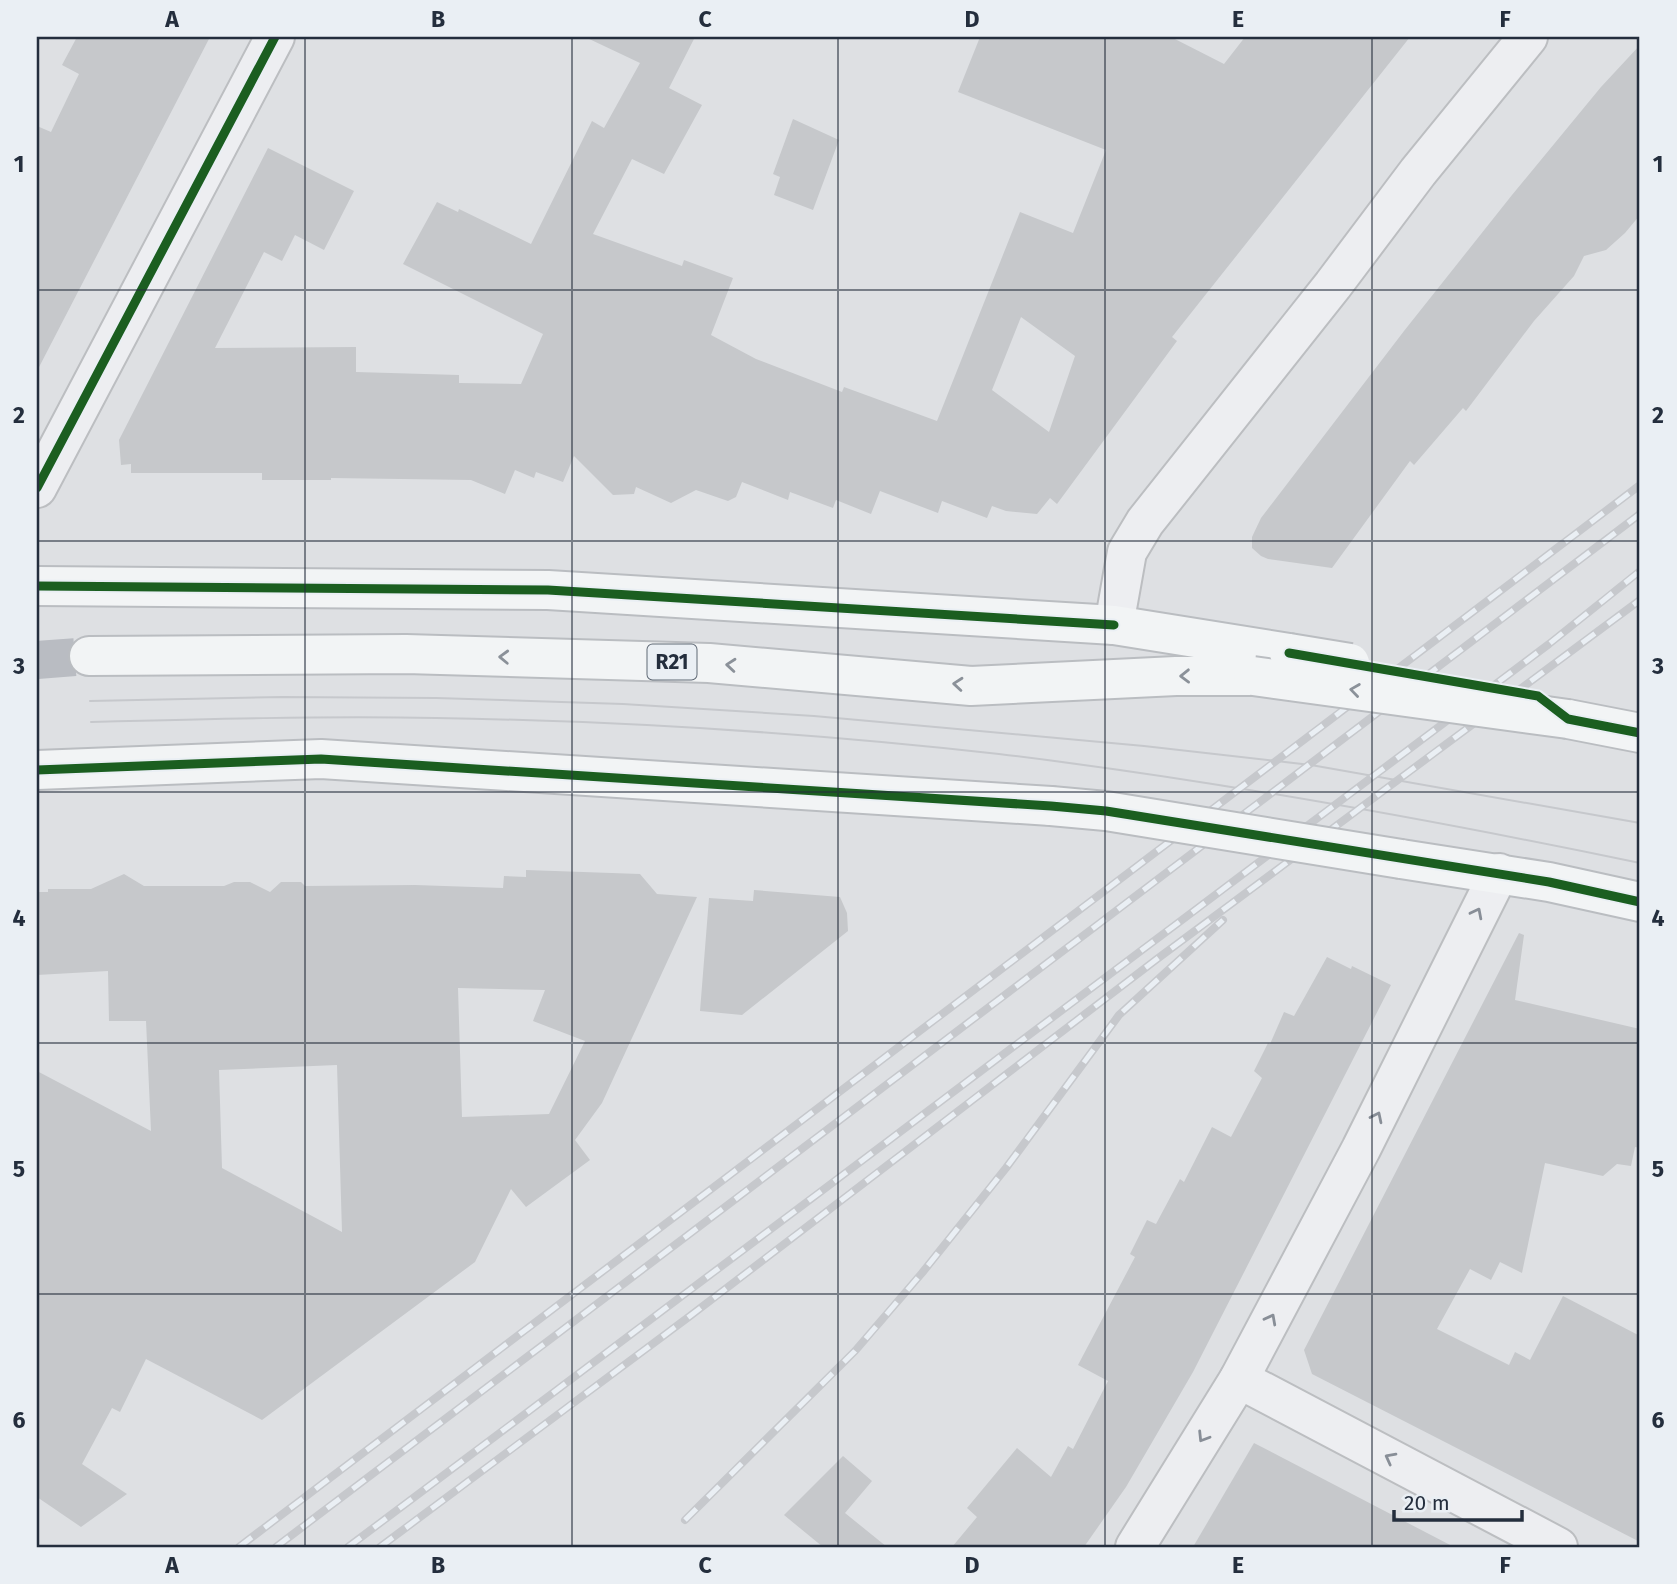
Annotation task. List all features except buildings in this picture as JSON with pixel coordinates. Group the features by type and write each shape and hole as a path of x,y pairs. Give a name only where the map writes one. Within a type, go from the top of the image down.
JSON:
{"main road":[{"path":"37,586 548,590 1114,625 1538,696 1568,719"},
{"name":"R21","path":"89,656 406,654 682,662 971,685 1176,676 1254,676 1568,719 1624,730"},
{"path":"37,770 321,759 1051,806 1106,811 1499,873 1640,902"}],"street":[{"path":"37,488 275,37"},
{"path":"1114,625 1127,552 1144,522 1333,285 1418,172 1528,37"},
{"path":"1135,1547 1239,1379 1361,1149 1499,873"},
{"path":"1239,1379 1559,1547"}],"tunnel":[{"path":"37,660 89,656"}],"tram line":[{"path":"90,701 282,697 436,698 623,704 814,716 1144,746 1311,765 1640,823"},
{"path":"91,722 393,717 647,725 859,740 1080,764 1240,788 1401,816 1640,863"}],"railway":[{"path":"239,1547 1640,485"},
{"path":"276,1547 1640,514"},
{"path":"348,1547 1549,644 1640,571"},
{"path":"380,1547 690,1316 1157,959 1640,600"},
{"path":"685,1520 855,1351 1006,1168 1119,1015 1223,920"}],"cycle path":[{"path":"37,488 275,37"},
{"path":"37,586 548,590 1114,625"},
{"path":"1289,653 1538,696 1568,719 1640,733"},
{"path":"37,770 321,759 1051,806 1106,811 1549,882 1640,902"}]}
